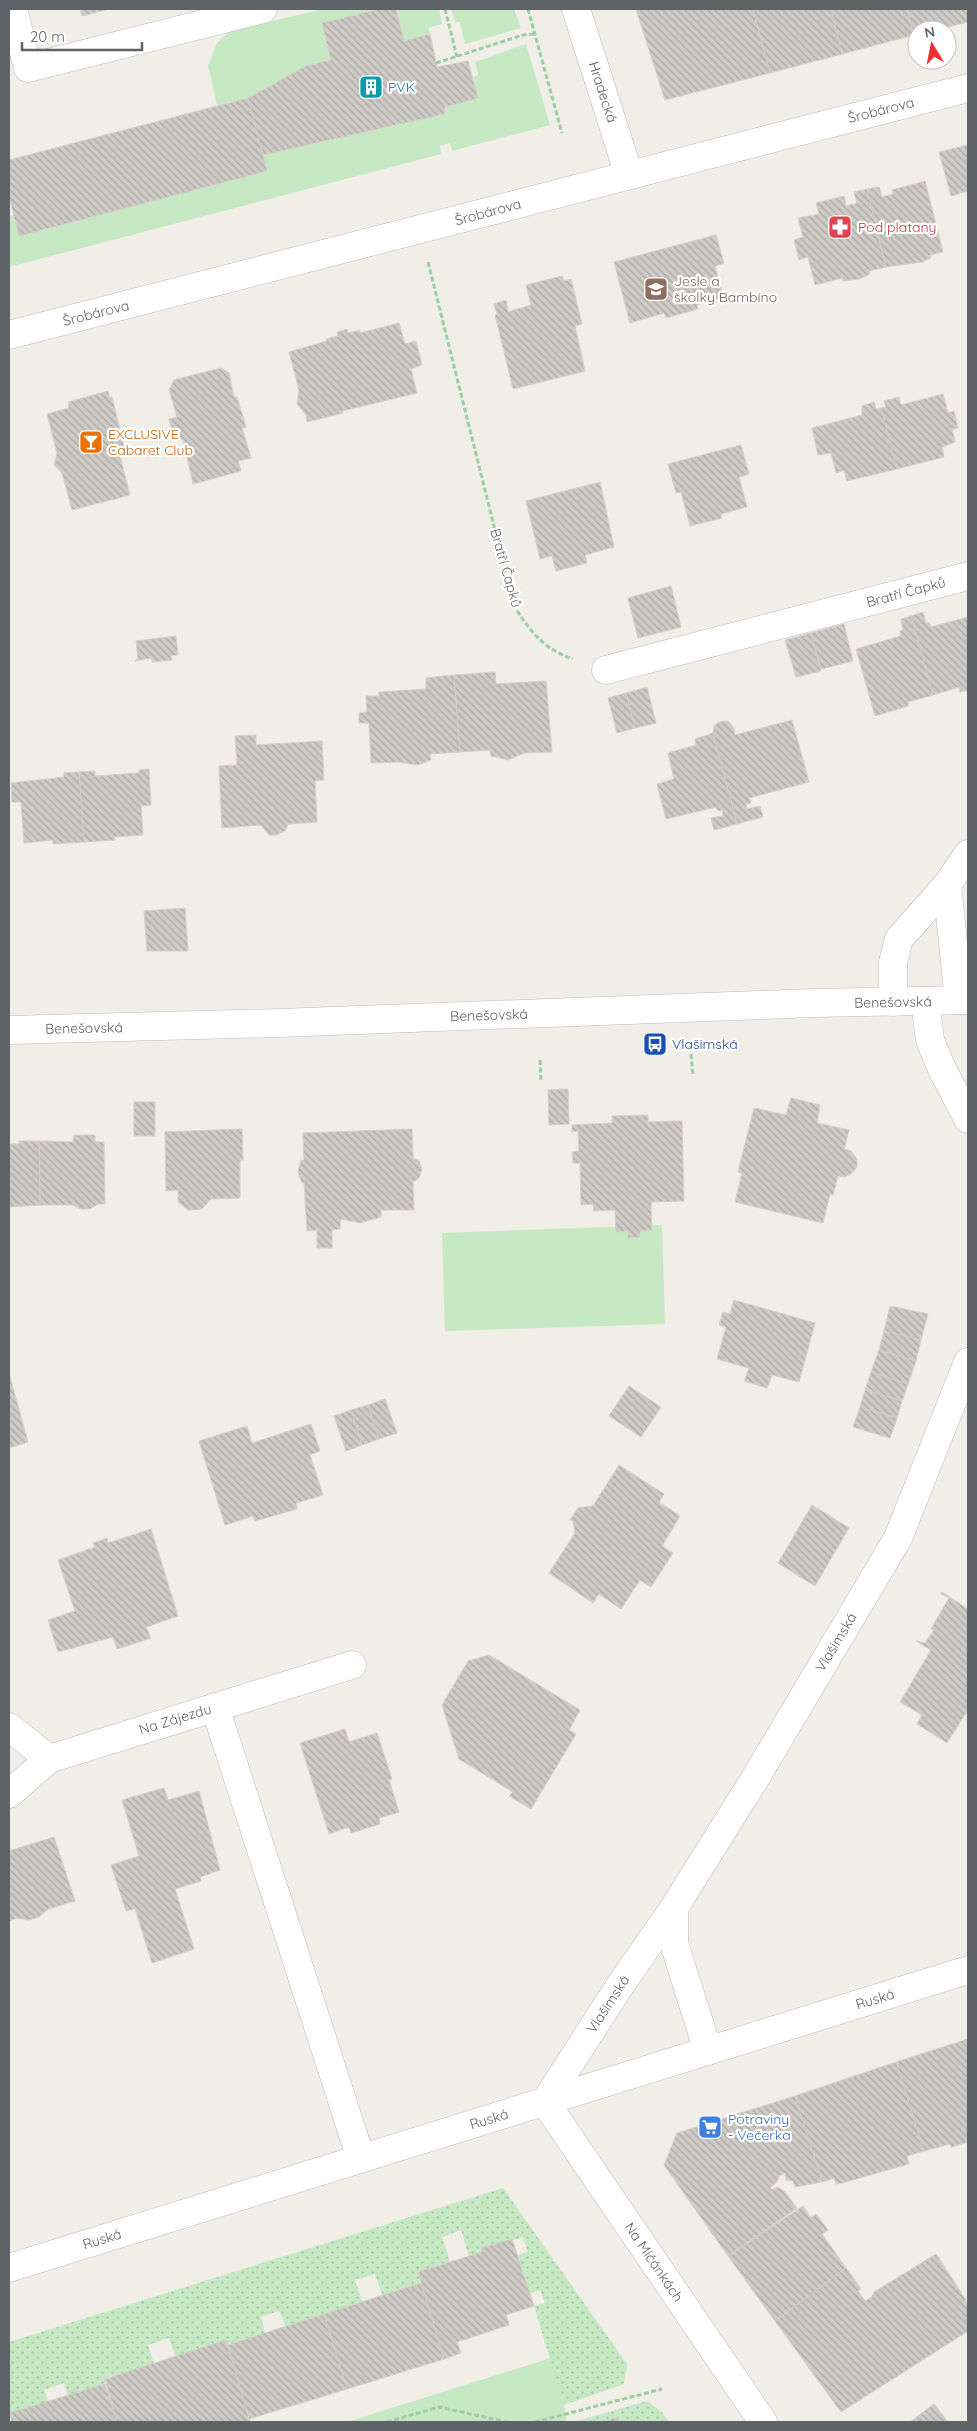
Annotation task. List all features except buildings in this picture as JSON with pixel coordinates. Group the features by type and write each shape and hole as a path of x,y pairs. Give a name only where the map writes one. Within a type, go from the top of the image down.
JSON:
{"street":[{"path":"13,9 28,68 263,9"},
{"name":"Hradecká","path":"576,9 629,175"},
{"name":"Šrobárova","path":"9,335 968,88"},
{"name":"Bratří Čapků","path":"606,670 968,576"},
{"path":"893,1002 893,962 899,939 947,885 968,854"},
{"path":"947,885 963,1000"},
{"name":"Benešovská","path":"9,1030 279,1023 814,1003 963,1000"},
{"path":"925,1001 930,1040 941,1067 968,1119"},
{"name":"Vlašimská","path":"545,2102 621,1984 674,1908 756,1777 898,1538 968,1362"},
{"name":"Na Zájezdu","path":"9,1794 49,1759 352,1665"},
{"path":"215,1707 361,2159"},
{"path":"9,1727 49,1759"},
{"path":"674,1908 674,1943 708,2051"},
{"name":"Ruská","path":"9,2268 968,1970"},
{"name":"Na Míčánkách","path":"545,2102 763,2422"}],"path":[{"path":"445,9 456,57"},
{"path":"528,9 562,133"},
{"path":"436,63 523,35 535,34"},
{"name":"Bratří Čapků","path":"420,230 514,606 533,634 559,654 606,670"},
{"path":"691,1054 693,1075"},
{"path":"540,1060 541,1082"},
{"path":"535,2422 662,2389"},
{"path":"387,2422 439,2407 507,2422"}],"green space":[{"path":"323,9 380,9 322,23 331,60 306,66 248,98 217,105 208,66 217,43 230,31"},
{"path":"396,9 439,9 442,24 428,28 430,34 404,41"},
{"path":"451,9 514,9 521,28 465,44 460,22 455,22"},
{"path":"526,44 550,125 452,151 450,143 440,146 441,154 9,267 9,216 13,215 19,236 267,171 263,155 444,114 445,107 478,98 473,77 478,75 475,62"},
{"path":"662,1225 665,1324 445,1331 442,1233"},
{"path":"503,2188 627,2364 624,2384 564,2405 534,2306 545,2303 540,2290 530,2293 518,2255 528,2252 523,2237 482,2249 482,2252 469,2256 461,2230 442,2237 450,2262 418,2272 421,2285 383,2297 375,2274 355,2280 363,2303 286,2327 279,2311 261,2317 265,2334 176,2358 169,2338 148,2345 154,2364 105,2378 105,2384 68,2396 64,2383 44,2390 48,2402 9,2414 9,2342"},
{"path":"551,2358 567,2422 347,2422"},
{"path":"647,2401 662,2412 669,2422 619,2422 617,2417 601,2422 574,2422"}],"place":[{"name":"PVK","path":"371,87"},
{"name":"Pod platany","path":"840,227"},
{"name":"Jesle a školky Bambíno","path":"656,289"},
{"name":"EXCLUSIVE Cabaret Club","path":"91,442"},
{"name":"Vlašimská","path":"655,1044"},
{"name":"Potraviny - Večerka","path":"710,2127"}]}
